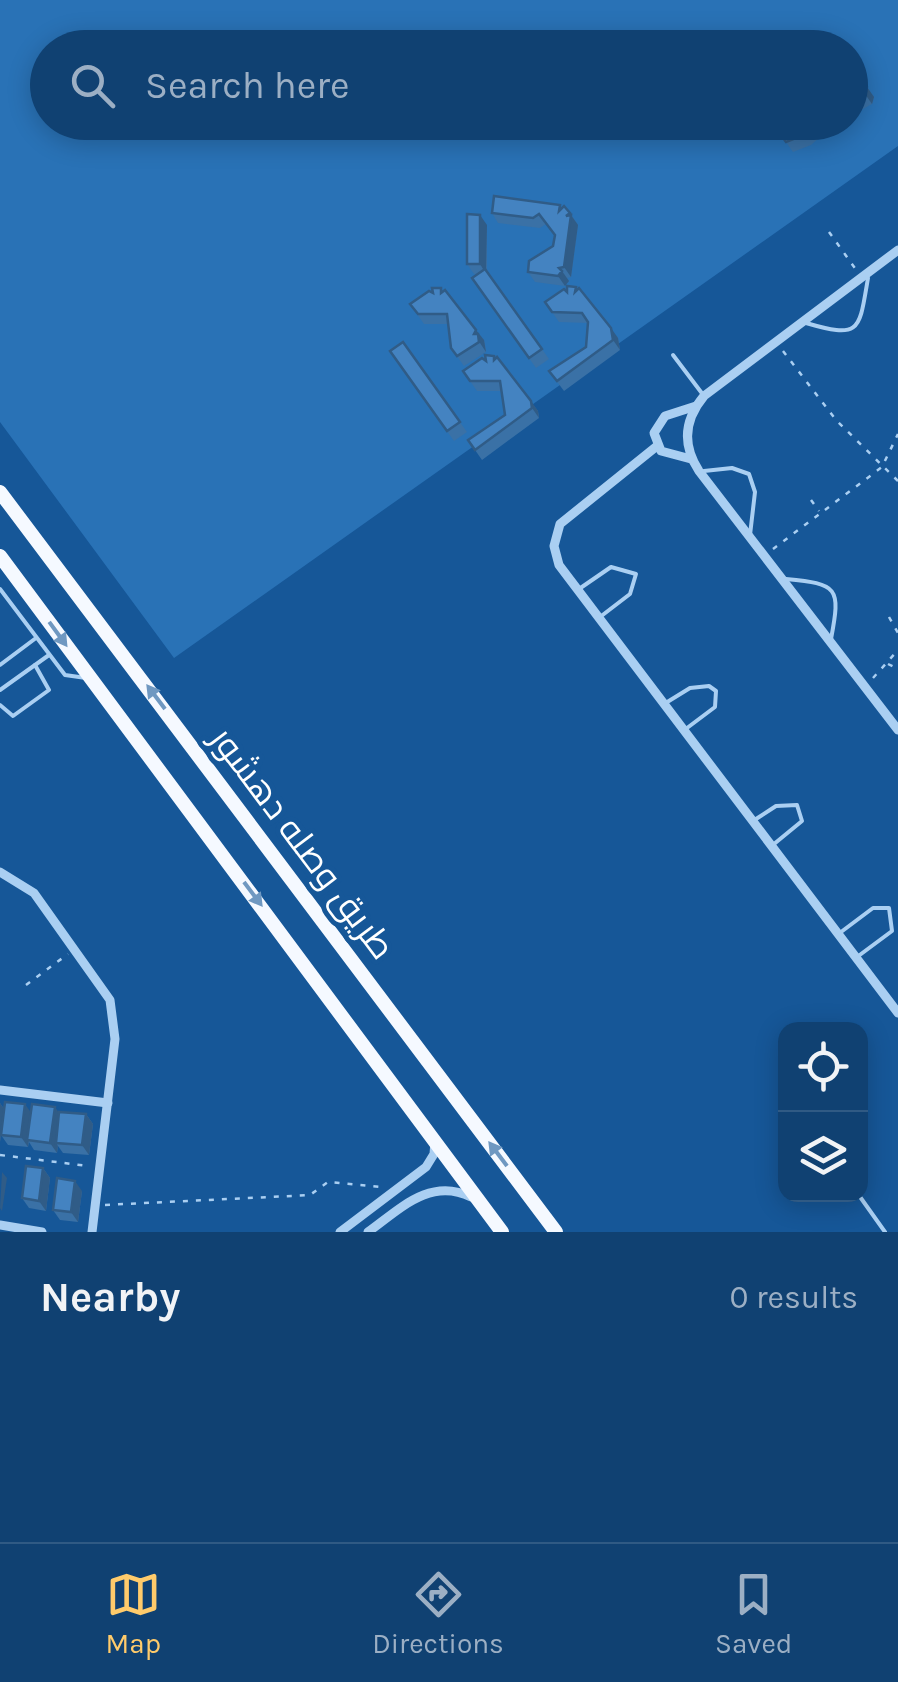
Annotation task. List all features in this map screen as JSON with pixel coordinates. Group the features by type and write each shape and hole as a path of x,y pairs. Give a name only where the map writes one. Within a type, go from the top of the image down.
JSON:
{"main road":[{"name":"طريق وصله دهشور","path":"0,492 556,1232"},
{"name":"طريق وصله دهشور","path":"0,556 502,1232"}],"street":[{"path":"898,250 704,396 686,432 691,459 699,471 898,730"},
{"path":"691,459 667,455 657,446 654,433 660,421 696,406"},
{"path":"657,446 560,524 554,546 558,565 574,592 664,704 898,1013"},
{"path":"0,872 34,893 102,982 115,1019 98,1205 92,1232"},
{"path":"0,1090 108,1104"},
{"path":"340,1232 418,1174 434,1154 434,1139"},
{"path":"418,1174 431,1180 428,1191"},
{"path":"368,1232 428,1191 452,1190 479,1201"},
{"path":"0,1225 42,1232"}],"lane":[{"path":"802,322 846,333 855,330 861,322 865,276"},
{"path":"673,355 704,396"},
{"path":"699,471 742,469 750,474 754,492 750,537"},
{"path":"574,592 611,566 636,574 630,594 598,619"},
{"path":"781,578 826,584 834,591 838,600 831,643"},
{"path":"0,589 70,678 89,678"},
{"path":"0,665 36,638"},
{"path":"0,690 49,655"},
{"path":"0,705 13,716 48,690 35,664"},
{"path":"664,704 690,688 710,686 716,690 716,708 684,731"},
{"path":"752,822 776,806 797,804 802,821 798,829 770,847"},
{"path":"839,934 873,908 889,908 892,931 857,957"},
{"path":"864,1202 885,1232"}],"path":[{"path":"828,232 865,276"},
{"path":"776,342 825,408 898,481"},
{"path":"764,556 882,467 898,434"},
{"path":"812,500 820,513"},
{"path":"888,617 898,632"},
{"path":"865,687 898,650"},
{"path":"886,663 898,669"},
{"path":"26,984 77,948"},
{"path":"0,1155 100,1168"},
{"path":"98,1205 310,1195 328,1182 398,1189"}],"shaded area":[{"path":"0,0 898,0 898,146 174,658 0,422"}],"building":[{"path":"494,196 560,205 559,211 564,206 570,213 566,216 571,215 564,267 559,268 562,271 558,276 528,272 529,261 553,246 555,235 539,214 533,218 492,213"},
{"path":"467,214 480,215 480,264 467,264"},
{"path":"485,269 542,349 529,358 472,278"},
{"path":"567,286 576,287 575,292 579,288 611,328 613,340 557,381 549,371 586,347 588,322 582,313 552,312 545,302 564,289 567,292"},
{"path":"432,288 441,288 441,293 445,290 476,330 474,334 478,334 479,342 457,356 451,348 447,314 418,314 410,304 429,291 433,293"},
{"path":"403,342 460,422 447,431 390,351"},
{"path":"485,355 494,356 494,360 497,357 531,401 532,408 475,450 468,440 505,415 500,381 470,381 463,371 482,358 486,361"},
{"path":"5,1102 25,1104 21,1137 1,1135"},
{"path":"32,1104 55,1107 50,1143 27,1140"},
{"path":"59,1112 86,1114 82,1145 56,1143"},
{"path":"26,1166 43,1168 39,1201 22,1198"},
{"path":"57,1178 75,1181 71,1212 53,1210"}]}
